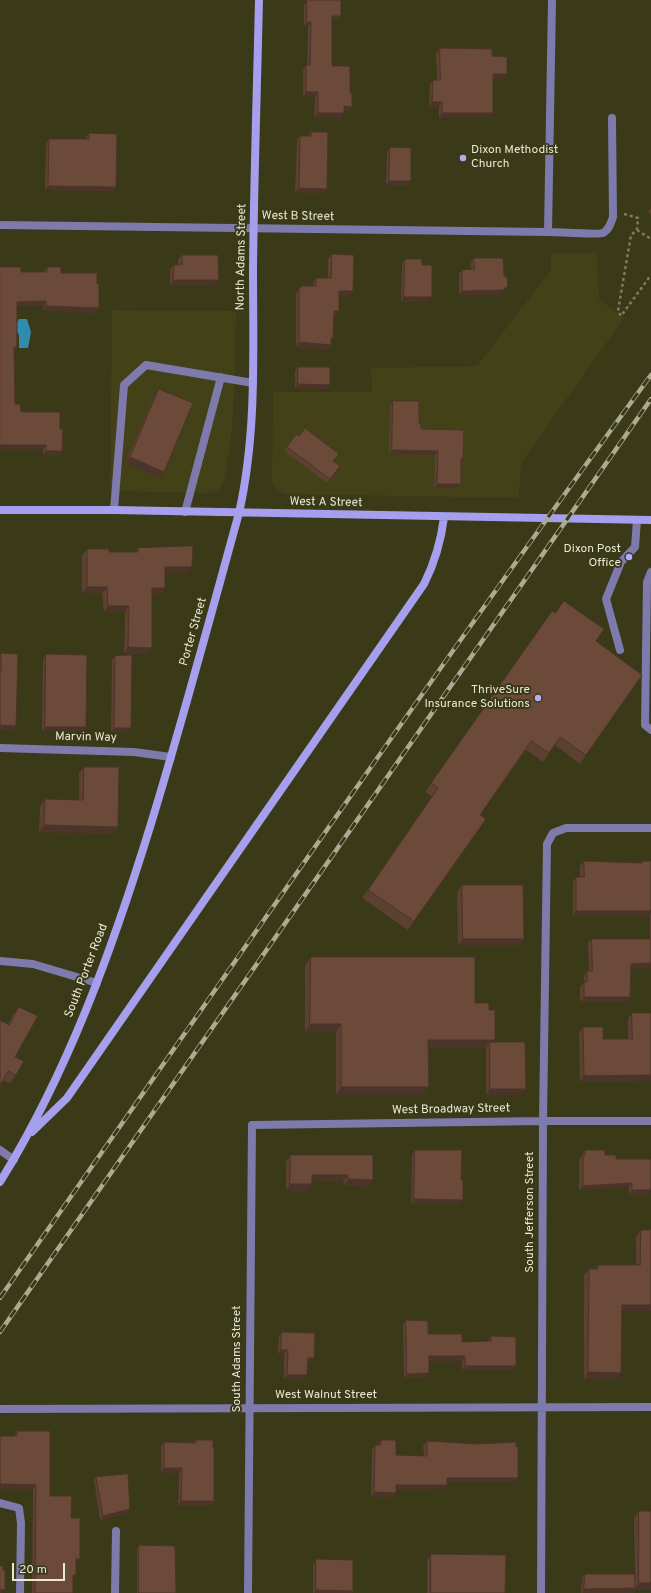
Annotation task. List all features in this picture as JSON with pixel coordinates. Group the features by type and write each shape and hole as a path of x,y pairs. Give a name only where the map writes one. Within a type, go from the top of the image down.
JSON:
{"street":[{"name":"North Adams Street","path":"239,513 248,477 252,418 254,228 260,0"},
{"path":"548,232 552,0"},
{"path":"612,118 613,214"},
{"name":"West B Street","path":"0,225 580,232 592,235 602,233 609,227 613,214"},
{"path":"114,510 124,384 146,365 253,383"},
{"path":"185,512 221,378"},
{"name":"West A Street","path":"0,510 114,510 651,520"},
{"name":"Porter Street","path":"171,757 239,513"},
{"path":"27,1137 67,1098 424,584 433,566 441,542 444,517"},
{"path":"620,650 606,599 621,562 635,547 637,520"},
{"path":"651,572 647,582 645,725 651,730"},
{"name":"Marvin Way","path":"0,748 134,752 171,757"},
{"name":"South Porter Road","path":"0,1182 27,1137 57,1079 96,983 127,900 171,757"},
{"name":"South Jefferson Street","path":"541,1593 543,1121 547,844 553,833 566,828 651,828"},
{"path":"0,962 33,964 96,983"},
{"name":"West Broadway Street","path":"252,1125 651,1121"},
{"name":"South Adams Street","path":"248,1593 252,1125"},
{"path":"0,1150 14,1160"},
{"name":"West Walnut Street","path":"1,1409 542,1409 651,1407"},
{"path":"0,1503 18,1508 21,1524 20,1593"},
{"path":"115,1593 116,1531"}],"path":[{"path":"613,214 628,214 638,218 637,230 631,236 618,312 621,316 651,275"},
{"path":"637,230 651,239"}],"shaded area":[{"path":"551,253 597,253 599,299 624,318 521,463 519,498 286,494 278,491 272,480 273,392 372,392 371,368 477,366 551,270"},
{"path":"112,310 236,311 234,400 231,440 224,481 218,490 207,493 110,491"}],"water":[{"path":"19,319 27,319 31,332 28,348 19,348 19,335 14,327"}],"building":[{"path":"307,0 341,0 341,16 332,16 332,66 350,66 350,92 352,93 352,107 344,106 344,113 318,113 318,92 306,92 306,65 310,65 311,22 307,22"},
{"path":"440,48 492,49 492,56 507,57 507,74 493,74 493,113 442,113 442,102 432,102 433,80 440,80"},
{"path":"311,132 328,132 327,189 299,188 300,136 311,136"},
{"path":"89,133 117,134 116,187 48,186 49,139 89,139"},
{"path":"390,147 411,148 411,181 389,181"},
{"path":"332,254 354,255 353,291 339,291 339,311 334,311 333,338 331,338 331,345 299,342 299,288 301,288 301,286 316,286 316,278 331,278"},
{"path":"182,255 218,255 219,280 173,280 174,265 182,265"},
{"path":"474,258 503,258 504,275 507,278 508,286 503,290 462,291 462,270 474,269"},
{"path":"405,259 422,259 422,265 432,265 432,297 404,297"},
{"path":"0,267 21,267 21,272 47,272 47,267 61,267 61,273 97,273 97,284 99,284 99,308 46,306 46,301 17,302 17,347 14,347 15,404 20,404 21,412 60,412 60,429 63,429 62,451 46,451 46,445 0,445"},
{"path":"298,367 330,367 330,385 298,384"},
{"path":"159,389 193,403 164,472 130,457"},
{"path":"393,401 419,401 419,423 421,424 421,429 464,430 463,459 461,459 461,484 437,484 438,451 392,450"},
{"path":"305,428 339,454 333,461 340,466 330,479 287,447 296,434 299,436"},
{"path":"193,546 192,567 165,567 165,588 152,588 152,648 128,647 129,606 108,606 107,587 87,587 87,549 109,549 109,552 138,552 138,548"},
{"path":"564,601 604,629 596,641 642,675 586,755 560,737 549,753 531,741 480,815 486,819 414,921 368,890 438,788 431,783 552,611 555,613"},
{"path":"1,653 18,654 16,726 0,725"},
{"path":"46,654 87,655 86,727 45,727"},
{"path":"132,655 131,728 114,728 115,656"},
{"path":"84,767 119,767 118,827 44,825 45,799 83,800"},
{"path":"584,861 642,863 642,861 651,861 651,911 576,911 576,877 584,877"},
{"path":"462,885 523,885 524,939 463,939"},
{"path":"592,939 651,939 651,963 631,964 630,997 584,997 584,982 587,982 587,971 592,971"},
{"path":"311,957 475,957 475,1003 489,1003 489,1010 495,1010 495,1040 428,1040 429,1087 341,1087 341,1024 310,1024"},
{"path":"19,1007 38,1016 15,1057 24,1061 16,1075 8,1071 0,1086 0,1020 9,1025"},
{"path":"632,1013 651,1013 651,1075 584,1076 583,1027 603,1027 603,1039 632,1039"},
{"path":"490,1042 525,1042 526,1089 490,1089"},
{"path":"415,1150 462,1150 461,1180 463,1180 463,1200 414,1199"},
{"path":"585,1150 605,1150 605,1155 616,1155 616,1159 651,1159 651,1190 632,1190 632,1183 583,1186 583,1155 585,1155"},
{"path":"291,1155 373,1155 373,1180 348,1179 348,1175 312,1175 312,1184 290,1184"},
{"path":"641,1230 651,1230 651,1305 622,1305 621,1373 588,1372 589,1269 598,1269 598,1265 640,1265"},
{"path":"406,1320 428,1321 428,1334 462,1334 462,1342 491,1341 491,1336 516,1337 516,1366 465,1366 465,1356 429,1356 429,1373 407,1374"},
{"path":"282,1332 315,1333 314,1358 308,1358 307,1375 287,1375 288,1350 281,1350"},
{"path":"17,1431 50,1431 50,1496 72,1496 71,1518 80,1518 80,1559 76,1559 76,1575 73,1575 73,1593 35,1593 36,1485 0,1484 0,1436 17,1436"},
{"path":"196,1440 213,1440 214,1501 181,1501 182,1468 164,1468 164,1442 196,1443"},
{"path":"381,1440 396,1440 396,1455 427,1456 427,1441 478,1444 516,1442 516,1447 518,1446 518,1478 447,1478 447,1485 396,1485 396,1493 374,1492 375,1445 381,1445"},
{"path":"128,1474 130,1509 103,1516 96,1477"},
{"path":"639,1511 651,1511 651,1583 639,1583"},
{"path":"139,1545 175,1546 176,1593 139,1593"},
{"path":"431,1554 506,1555 505,1593 431,1593"},
{"path":"316,1559 353,1560 353,1591 316,1590"},
{"path":"0,1566 3,1566 3,1570 5,1570 5,1590 0,1589"},
{"path":"585,1574 635,1574 635,1588 584,1589"}],"railway":[{"path":"0,1298 404,719 651,375"},
{"path":"0,1332 651,399"}],"place":[{"name":"Dixon Methodist Church","path":"463,158"},
{"name":"Dixon Post Office","path":"629,557"},
{"name":"ThriveSure Insurance Solutions","path":"538,698"}]}
